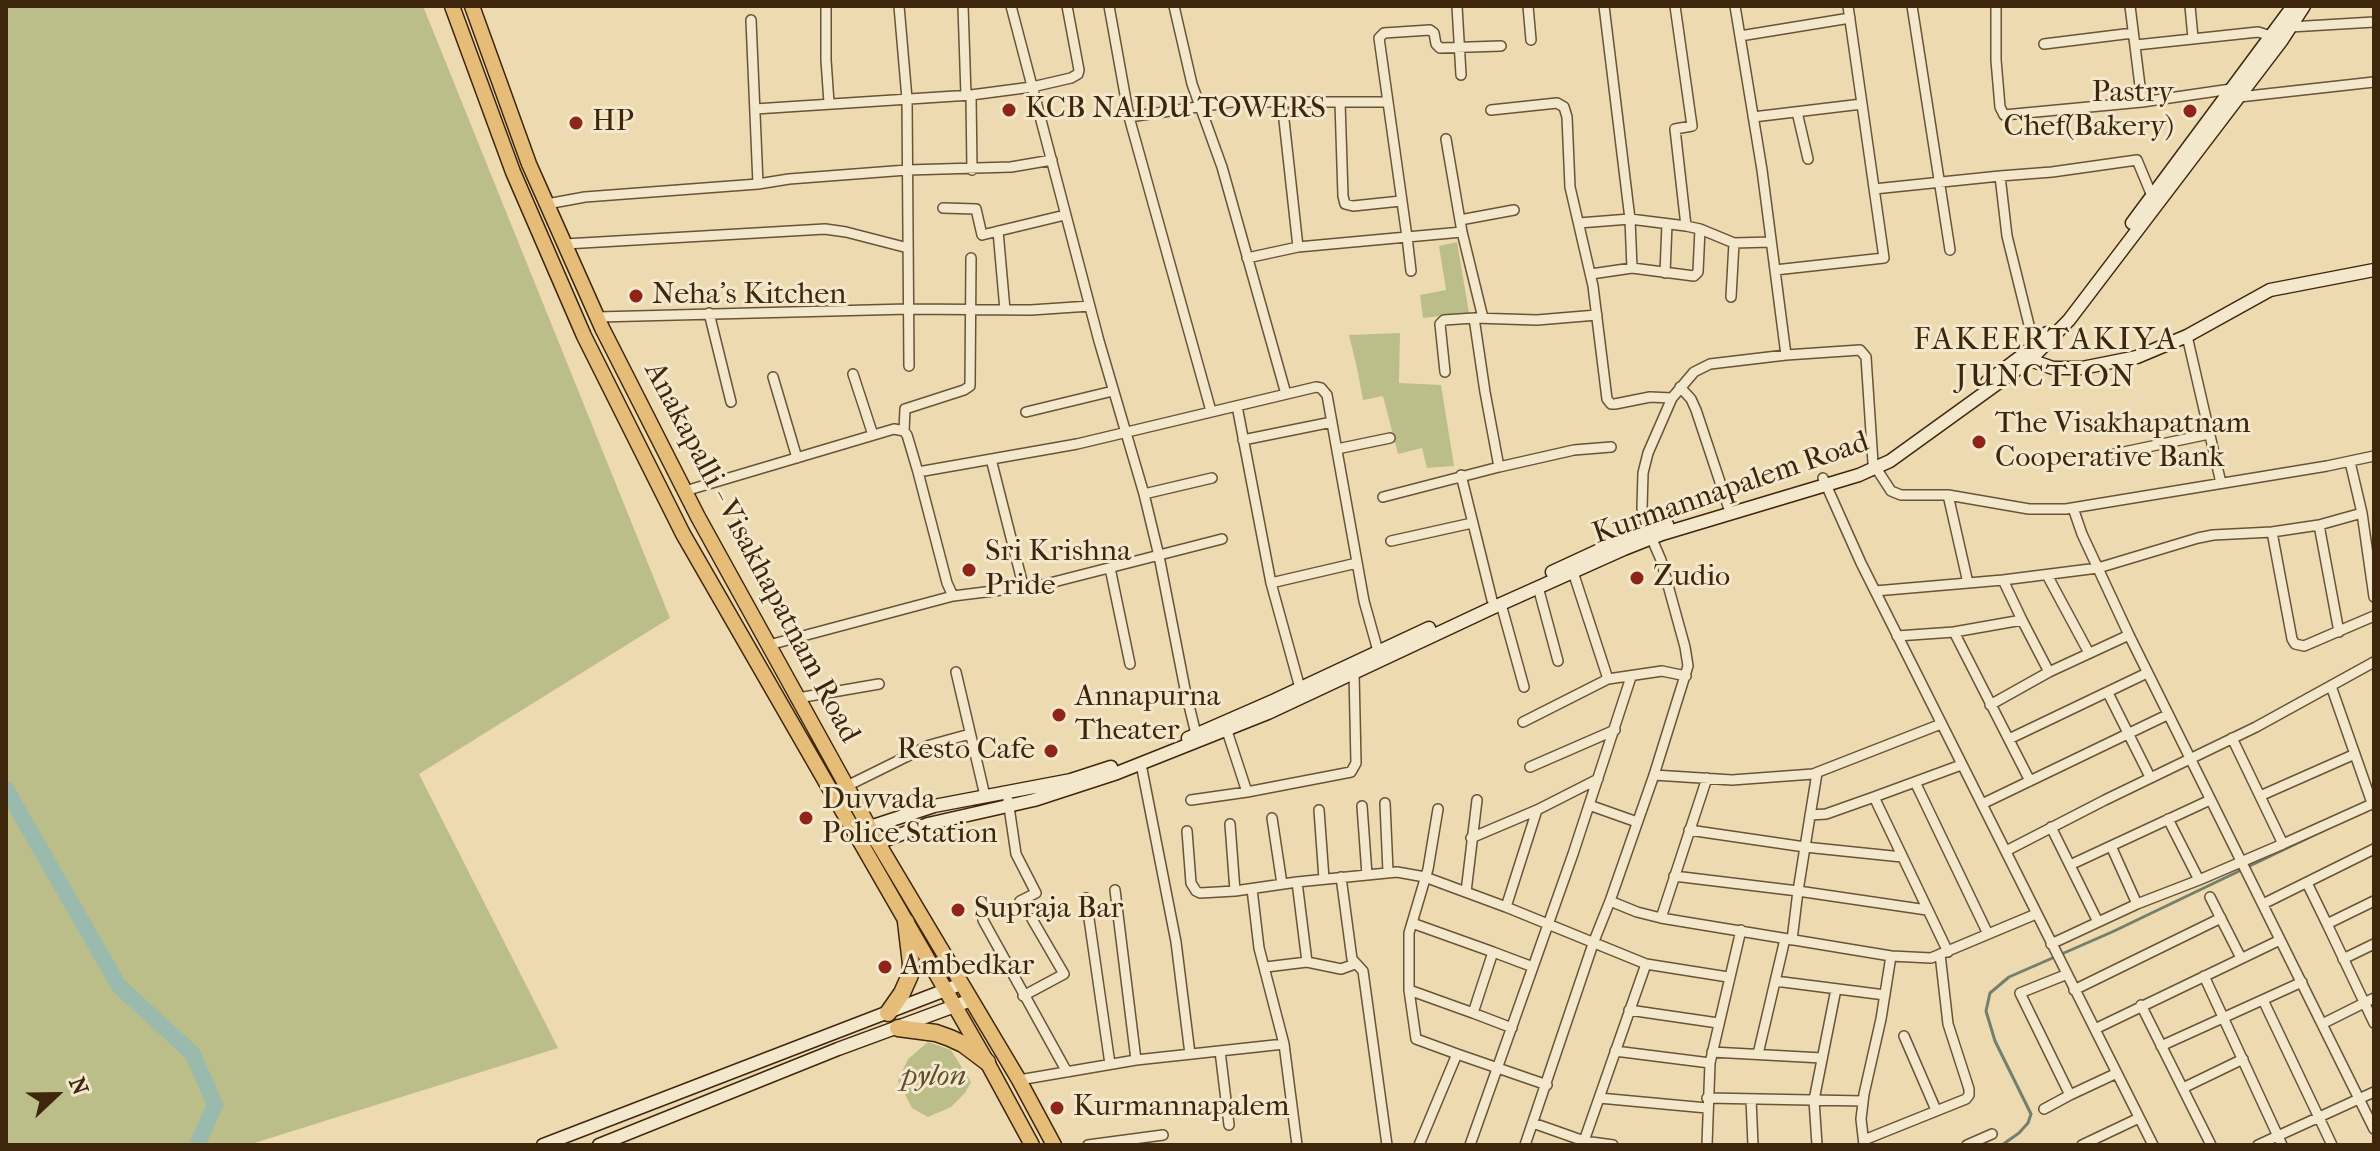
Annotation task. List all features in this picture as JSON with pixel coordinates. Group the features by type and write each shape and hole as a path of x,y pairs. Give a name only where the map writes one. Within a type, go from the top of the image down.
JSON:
{"highway":[{"path":"888,1013 910,975 906,922"},
{"path":"898,1028 950,1038 987,1062"}],"main road":[{"name":"Anakapalli - Visakhapatnam Road","path":"452,6 513,172 584,336 683,534 1032,1145"},
{"name":"Anakapalli - Visakhapatnam Road","path":"472,6 529,164 598,317 685,491 878,843 1019,1080 1054,1145"},
{"path":"1874,465 2034,345 2061,319 2152,196 2235,93 2293,6"},
{"name":"Kurmannapalem Road","path":"878,843 1008,800 1064,792 1141,764 1227,731 1496,602 1573,572 1650,534 1890,461 2030,360 2069,320 2235,93 2304,6"},
{"path":"2030,360 2053,368 2098,366 2148,353 2187,336 2270,290 2374,270"},
{"path":"870,827 934,806 985,796 1008,800 1082,777 1196,734 1378,651 1496,602 1611,545 1728,506 1824,482"},
{"path":"713,586 730,576"},
{"path":"543,1145 961,984"},
{"path":"599,1145 838,1049 971,1000"}],"street":[{"path":"826,6 829,103"},
{"path":"899,6 907,99 909,366"},
{"path":"963,6 972,170"},
{"path":"1011,6 1065,215 1144,494 1196,734"},
{"path":"755,109 968,95 1032,87 1071,78 1078,74 1067,6"},
{"path":"1109,6 1129,117 1211,411"},
{"path":"1174,6 1199,107 1222,167 1286,394"},
{"path":"1457,6 1461,75"},
{"path":"1528,6 1531,40"},
{"path":"1604,6 1630,219 1632,268"},
{"path":"1675,6 1692,126 1675,129 1686,226"},
{"path":"1735,6 1786,355"},
{"path":"1775,270 1884,258 1848,6"},
{"path":"1912,6 1950,250"},
{"path":"1996,6 1996,60 2000,107 2004,115 2374,82"},
{"path":"2130,6 2142,102"},
{"path":"2190,6 2193,38"},
{"path":"1740,36 1850,18"},
{"path":"751,20 758,184"},
{"path":"2290,27 2374,22"},
{"path":"1411,271 1378,41 1381,34 1430,30 1440,48 1501,46"},
{"path":"2136,45 2258,32 2271,36"},
{"path":"2044,44 2133,33"},
{"path":"1129,117 1232,102 1388,102"},
{"path":"1282,102 1298,247"},
{"path":"1340,102 1345,204 1353,206 1401,201"},
{"path":"1491,110 1557,103 1564,107 1567,117 1568,176 1591,274 1608,402 1615,404 1655,397 1672,398"},
{"path":"1753,117 1862,104"},
{"path":"1797,112 1808,159"},
{"path":"1446,139 1479,318 1485,392 1499,467"},
{"path":"547,204 623,193 907,170 972,170 1052,160"},
{"path":"1874,189 2137,160 2152,196"},
{"path":"2000,176 2007,236 2034,345"},
{"path":"943,208 976,209 982,235 1065,215"},
{"path":"1460,220 1514,210"},
{"path":"1579,223 1630,219 1700,229 1734,243 1771,242"},
{"path":"1665,273 1667,224"},
{"path":"565,244 825,229 908,248"},
{"path":"1591,274 1632,268 1697,275 1700,229"},
{"path":"998,231 1005,310"},
{"path":"1247,258 1298,247 1462,232"},
{"path":"1731,297 1734,243"},
{"path":"953,596 904,431 905,409 970,386 971,258"},
{"path":"598,317 1090,306"},
{"path":"709,313 731,402"},
{"path":"1445,372 1440,324 1444,320 1537,320 1597,315"},
{"path":"2187,336 2221,483"},
{"path":"1525,1145 1686,676 1685,647 1661,560 1642,508 1643,473 1648,453 1672,398 1694,372 1710,364 1786,355 1860,350 1865,353 1874,465 1895,494 1948,495 2029,509 2073,508 2374,456"},
{"path":"853,374 873,435"},
{"path":"773,377 797,458"},
{"path":"1680,387 1696,410 1728,506"},
{"path":"918,472 1077,444 1321,388 1327,395 1364,601 1378,651"},
{"path":"1026,412 1113,391"},
{"path":"1237,406 1271,583 1300,688"},
{"path":"1243,440 1332,422"},
{"path":"685,491 894,429 904,431"},
{"path":"2105,456 2209,434"},
{"path":"1337,449 1390,438"},
{"path":"1383,497 1461,475 1574,450 1611,447"},
{"path":"991,459 1024,589"},
{"path":"2350,462 2362,513 2374,597"},
{"path":"1461,475 1472,523 1524,687"},
{"path":"1144,494 1212,478"},
{"path":"1824,482 2065,975 2153,1145"},
{"path":"1948,495 1968,583"},
{"path":"2073,508 2167,715 2374,1129"},
{"path":"1875,591 2098,568 2198,538 2319,525 2362,513"},
{"path":"1391,541 1472,523"},
{"path":"2319,525 2339,632"},
{"path":"2272,532 2295,644 2304,646 2374,616"},
{"path":"769,645 953,596 1024,589 1222,539"},
{"path":"1271,583 1357,563"},
{"path":"1110,568 1130,664"},
{"path":"1573,572 1608,679"},
{"path":"2047,575 2089,653"},
{"path":"2003,580 2049,672"},
{"path":"1538,587 1558,661"},
{"path":"1897,636 1954,632 2022,620"},
{"path":"1954,632 2030,781"},
{"path":"1990,705 2049,672 2129,635"},
{"path":"2006,851 2232,738 2374,662"},
{"path":"1523,722 1608,679 1662,671 1686,676"},
{"path":"956,672 985,796"},
{"path":"1191,800 1346,774 1354,769 1354,672"},
{"path":"2009,739 2147,673"},
{"path":"1470,1145 1631,677"},
{"path":"798,698 879,684"},
{"path":"2055,952 2098,922 2199,880 2244,866 2283,844 2373,803 2331,686"},
{"path":"2108,693 2150,777"},
{"path":"1982,804 2167,715"},
{"path":"1654,775 1732,780 1817,773 1941,724"},
{"path":"1530,767 1615,730"},
{"path":"1227,731 1247,792"},
{"path":"847,786 930,745 970,734"},
{"path":"2232,738 2283,844"},
{"path":"2260,796 2355,754"},
{"path":"1141,764 1176,942 1190,1054"},
{"path":"1810,815 1826,814 1961,765"},
{"path":"1758,1054 1788,940 1817,773"},
{"path":"1661,918 1707,778"},
{"path":"1471,838 1537,810 1598,779"},
{"path":"1915,782 1988,934"},
{"path":"1874,797 1944,953 1948,1024 1969,1089 1966,1099 1864,1142 1861,1119 1863,1101 1891,956"},
{"path":"1008,800 1016,854 1036,893 1020,901"},
{"path":"1466,892 1477,800"},
{"path":"2070,865 2210,800"},
{"path":"1385,803 1388,872"},
{"path":"1589,805 1637,822"},
{"path":"1362,806 1367,875"},
{"path":"1438,809 1408,954 1416,1039 1547,1085"},
{"path":"1319,810 1324,879"},
{"path":"1506,907 1537,810"},
{"path":"1272,818 1282,884"},
{"path":"2168,819 2199,880"},
{"path":"1230,824 1235,891"},
{"path":"2051,827 2098,922"},
{"path":"1689,830 1902,857"},
{"path":"1187,831 1193,888 1200,893 1388,872 1425,877 1646,964 1728,977"},
{"path":"2111,846 2137,904"},
{"path":"2263,904 2374,849"},
{"path":"1674,876 1927,910"},
{"path":"1341,877 1352,959 1363,971 1387,1145"},
{"path":"1297,882 1307,962"},
{"path":"2307,883 2374,1023"},
{"path":"1252,889 1259,948 1284,1044 1297,1145"},
{"path":"1115,890 1136,1060"},
{"path":"2210,897 2241,958"},
{"path":"1086,898 1110,1064"},
{"path":"1610,901 1661,918 1891,956 1931,958 2036,914"},
{"path":"2327,924 2374,901"},
{"path":"2074,990 2221,918"},
{"path":"1023,996 1064,974 1032,919"},
{"path":"983,920 1067,1072"},
{"path":"1412,923 1533,967"},
{"path":"1707,1145 1711,1058 1741,930"},
{"path":"2095,1029 2280,940"},
{"path":"2343,959 2374,944"},
{"path":"1473,1013 1493,952"},
{"path":"1266,967 1307,962 1341,969 1355,964"},
{"path":"1583,1143 1646,964"},
{"path":"2065,975 2020,993 2070,1095"},
{"path":"2204,976 2280,1140"},
{"path":"1775,981 1885,995"},
{"path":"2161,1046 2302,982"},
{"path":"1817,1145 1814,1100 1836,989"},
{"path":"1409,990 1512,1028"},
{"path":"2322,1024 2374,998"},
{"path":"2263,1000 2332,1145"},
{"path":"2141,1005 2211,1145"},
{"path":"1629,1010 1718,1023"},
{"path":"1904,1036 1936,1110"},
{"path":"1019,1080 1136,1060 1284,1044"},
{"path":"1220,1051 1229,1125"},
{"path":"1615,1051 1711,1058 1758,1054 1822,1058"},
{"path":"1419,1145 1457,1054"},
{"path":"2183,1088 2243,1059"},
{"path":"2044,1109 2117,1073"},
{"path":"2258,1145 2280,1140 2374,1092"},
{"path":"1599,1098 1707,1103 1751,1099 1863,1101"},
{"path":"1751,1099 1753,1145"},
{"path":"2082,1145 2139,1118"},
{"path":"1533,1123 1583,1143 1613,1145"},
{"path":"1967,1145 1992,1134"},
{"path":"1088,1145 1163,1135"}],"green space":[{"path":"6,6 423,6 670,618 419,774 558,1048 248,1145 6,1145"},
{"path":"1457,242 1469,313 1423,318 1420,295 1446,290 1439,246"},
{"path":"1400,333 1399,383 1441,385 1454,466 1427,468 1422,448 1398,454 1383,396 1363,400 1349,335"},
{"name":"pylon","path":"928,1042 951,1050 971,1082 951,1107 928,1117 912,1108 898,1081 908,1059"}],"waterway":[{"path":"6,789 119,986 193,1054 215,1105 197,1145"},
{"path":"2002,1145 2019,1133 2031,1114 1995,1041 1986,1011 1990,993 2009,977 2112,932 2331,827"}],"place":[{"name":"KCB NAIDU TOWERS","path":"1009,110"},
{"name":"Pastry Chef(Bakery)","path":"2190,111"},
{"name":"HP","path":"576,123"},
{"name":"Neha's Kitchen","path":"636,296"},
{"name":"The Visakhapatnam Cooperative Bank","path":"1979,442"},
{"name":"Sri Krishna Pride","path":"969,570"},
{"name":"Zudio","path":"1637,578"},
{"name":"Annapurna Theater","path":"1059,715"},
{"name":"Resto Cafe","path":"1051,751"},
{"name":"Duvvada Police Station","path":"806,818"},
{"name":"Supraja Bar","path":"958,910"},
{"name":"Ambedkar","path":"885,967"},
{"name":"Kurmannapalem","path":"1057,1108"}],"district":[{"name":"FAKEERTAKIYA JUNCTION","path":"2046,360"}]}
